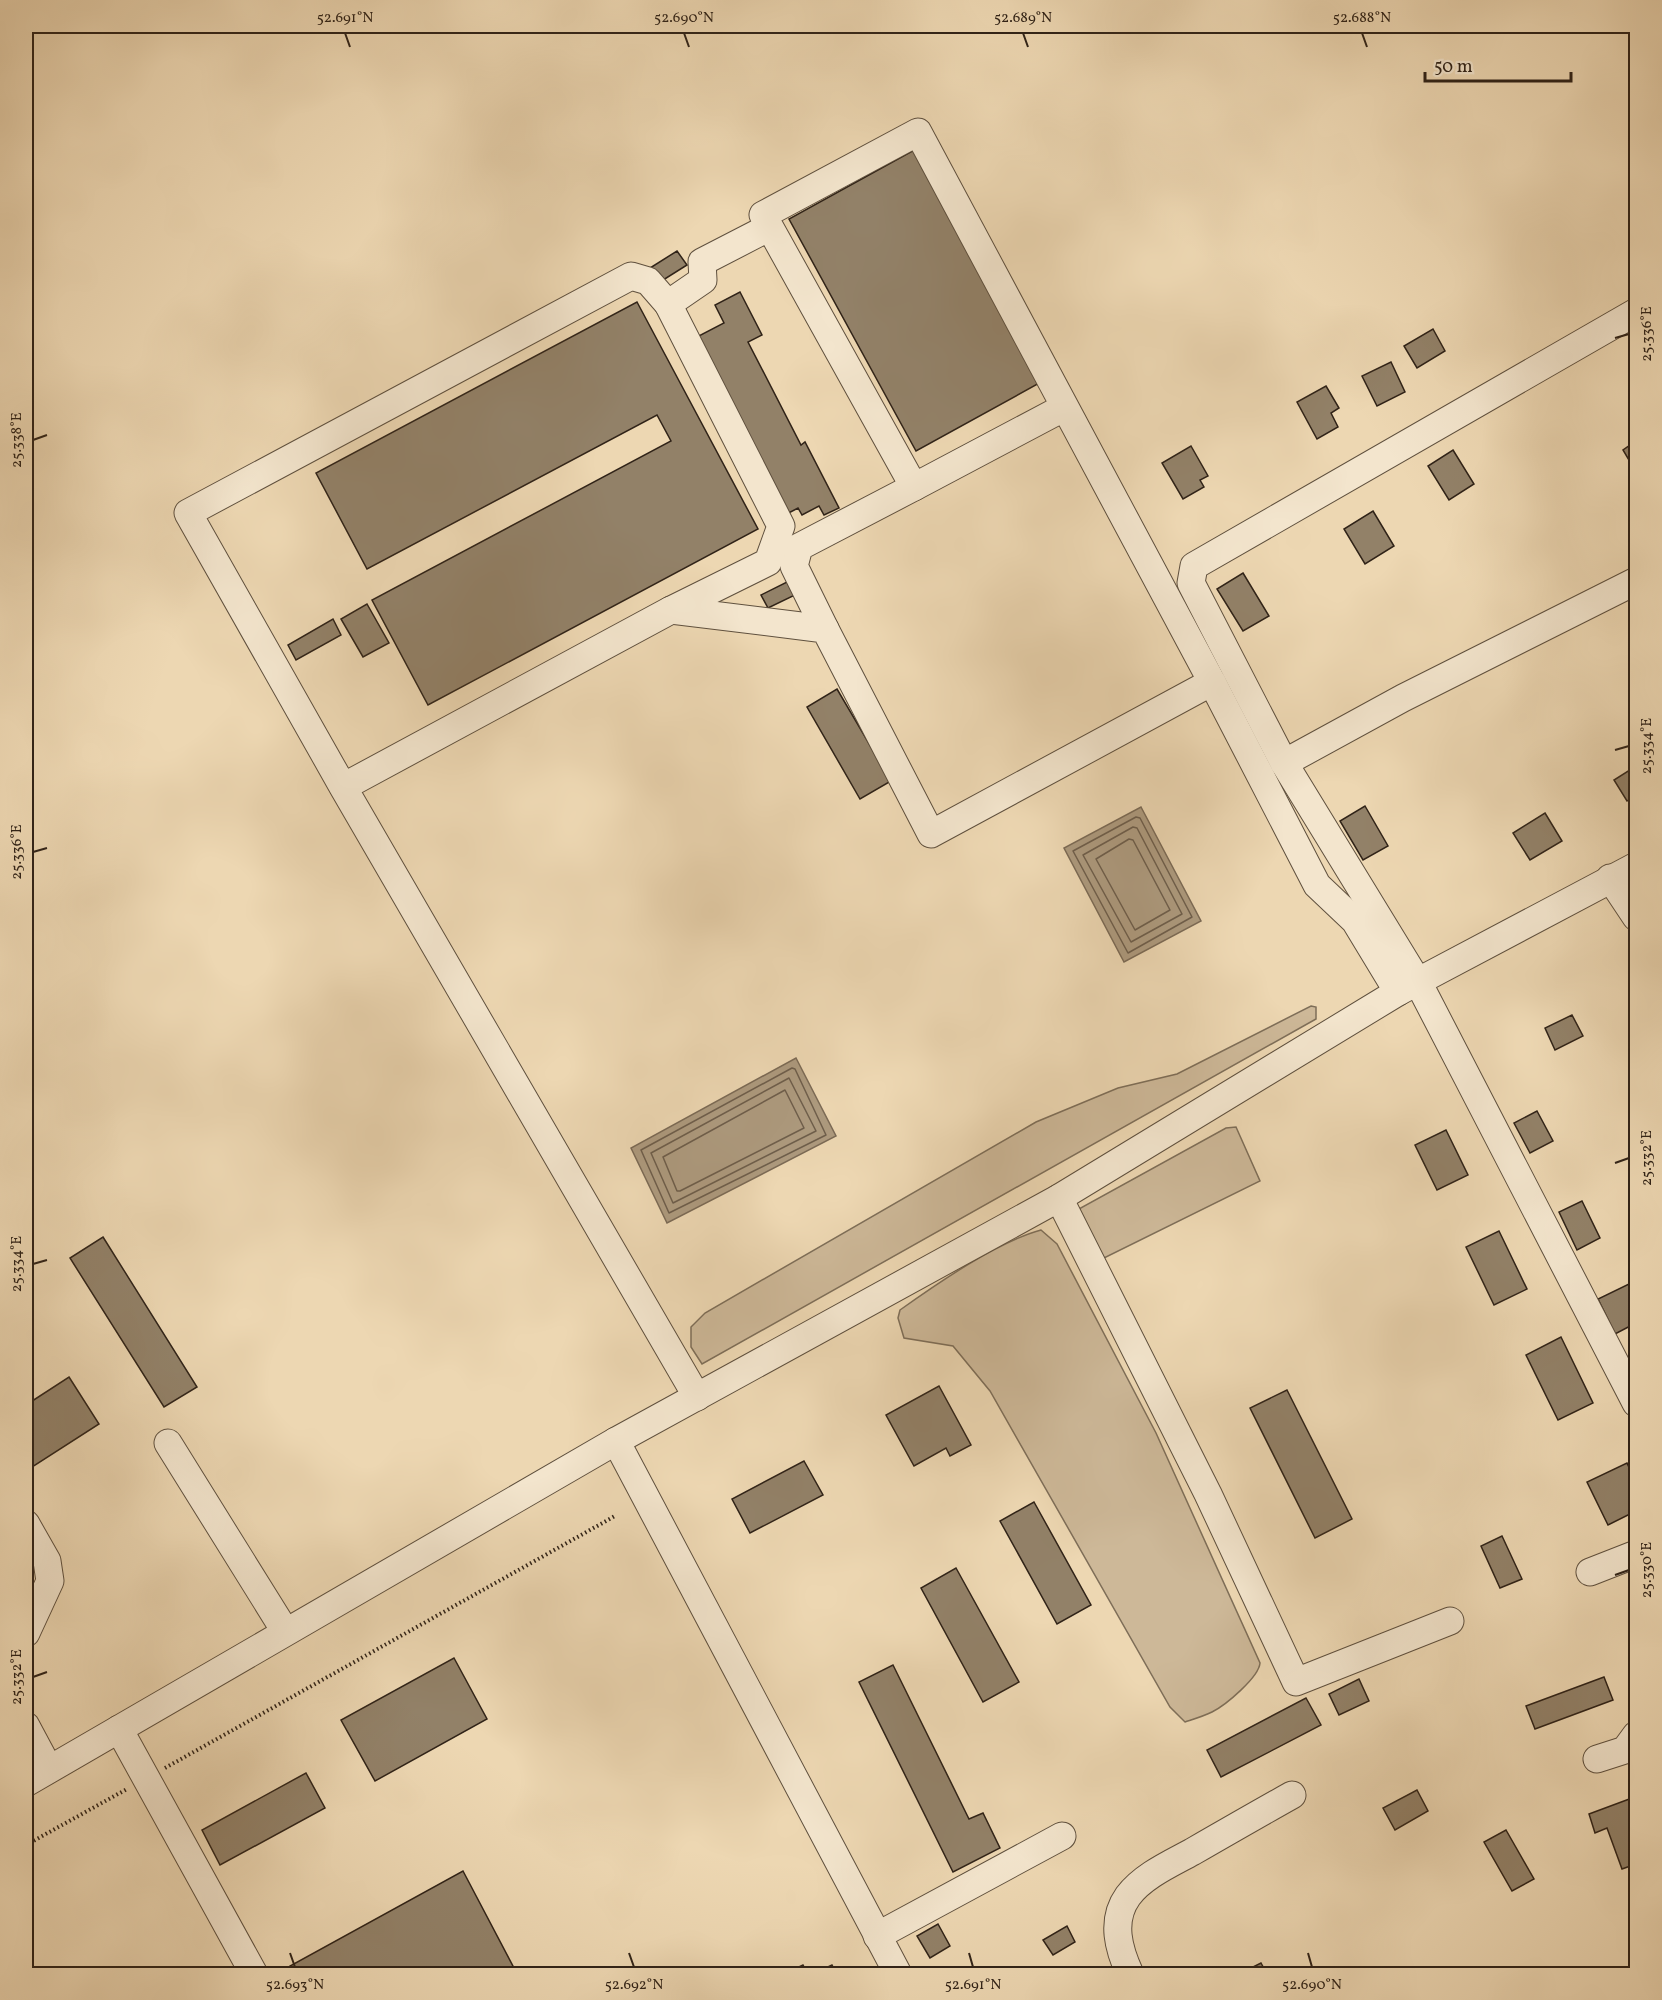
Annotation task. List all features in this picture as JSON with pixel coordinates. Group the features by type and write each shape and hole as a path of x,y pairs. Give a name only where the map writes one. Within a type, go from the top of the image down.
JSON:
{"street":[{"path":"914,487 768,228 763,215 918,132 1212,682 1317,885 1355,921 1408,987"},
{"path":"668,304 703,280 702,262 768,228"},
{"path":"343,788 671,610 768,562 781,526 668,304 648,281 631,276 188,513 343,788 697,1397"},
{"path":"1636,312 1194,566 1191,583 1284,763 1636,1403"},
{"path":"1065,407 799,547 794,566 931,834 1212,682"},
{"path":"1284,763 1403,698 1636,581"},
{"path":"671,610 825,629"},
{"path":"26,1783 616,1441 1059,1198 1408,987 1636,866"},
{"path":"1610,879 1636,917"},
{"path":"1059,1198 1208,1494 1296,1682 1450,1621"},
{"path":"616,1441 898,1974"},
{"path":"168,1443 285,1631"},
{"path":"26,1524 47,1561 50,1581 26,1633"},
{"path":"1590,1572 1636,1554"},
{"path":"26,1726 49,1769"},
{"path":"119,1729 254,1974"},
{"path":"1597,1759 1625,1750 1636,1734"},
{"path":"1130,1974 1120,1951 1117,1932 1120,1912 1128,1896 1150,1875 1292,1795"},
{"path":"877,1935 1062,1836"}],"path":[{"path":"26,1845 615,1516"}],"shaded area":[{"path":"1311,1006 1316,1007 1316,1019 702,1364 691,1347 691,1327 705,1313 1036,1122 1118,1088 1177,1074"},
{"path":"1236,1127 1260,1181 1102,1259 1077,1210 1226,1128"},
{"path":"1041,1230 1057,1244 1156,1433 1260,1663 1248,1683 1225,1703 1209,1713 1185,1722 1170,1707 990,1391 953,1346 904,1338 898,1318 900,1310 968,1264 1006,1244"}],"water":[{"path":"1141,807 1201,921 1124,962 1064,848"},
{"path":"796,1058 836,1136 667,1223 631,1148"}],"building":[{"path":"916,149 1043,381 916,451 789,219"},
{"path":"677,251 687,265 660,282 650,268"},
{"path":"740,292 762,335 748,342 801,445 805,442 839,508 824,515 819,506 802,515 798,508 783,516 691,340 724,323 715,305"},
{"path":"637,302 758,529 428,705 372,600 671,441 657,415 367,569 316,473"},
{"path":"1433,329 1445,351 1417,368 1404,346"},
{"path":"1391,362 1405,392 1377,406 1362,376"},
{"path":"1326,386 1339,408 1331,413 1338,427 1317,439 1297,402"},
{"path":"1636,441 1636,472 1623,450"},
{"path":"1191,446 1208,476 1200,480 1204,487 1183,499 1162,463"},
{"path":"1453,450 1474,484 1449,500 1428,466"},
{"path":"1373,511 1394,546 1365,564 1344,529"},
{"path":"1243,573 1269,616 1243,631 1217,589"},
{"path":"789,581 795,595 768,608 761,595"},
{"path":"367,604 389,643 363,657 341,619"},
{"path":"333,619 341,635 296,660 288,645"},
{"path":"837,689 891,781 860,799 807,707"},
{"path":"1636,766 1636,795 1627,801 1614,780"},
{"path":"1365,806 1388,846 1363,860 1340,821"},
{"path":"1545,813 1562,841 1530,860 1513,833"},
{"path":"1572,1015 1583,1036 1555,1050 1545,1028"},
{"path":"1537,1111 1553,1141 1530,1153 1514,1123"},
{"path":"1446,1130 1468,1175 1437,1190 1415,1145"},
{"path":"1582,1201 1600,1238 1577,1250 1559,1212"},
{"path":"1499,1231 1527,1289 1494,1305 1466,1247"},
{"path":"103,1237 197,1387 164,1407 70,1258"},
{"path":"1631,1283 1636,1295 1636,1323 1615,1334 1598,1299"},
{"path":"1561,1337 1593,1403 1558,1420 1526,1355"},
{"path":"69,1377 99,1424 26,1471 26,1405"},
{"path":"939,1386 971,1445 950,1456 946,1448 914,1466 886,1415"},
{"path":"1287,1390 1352,1519 1315,1538 1250,1408"},
{"path":"804,1461 823,1495 750,1533 732,1499"},
{"path":"1627,1463 1636,1483 1636,1511 1608,1525 1587,1482"},
{"path":"1034,1502 1091,1605 1057,1624 1000,1521"},
{"path":"1502,1536 1522,1579 1500,1588 1481,1546"},
{"path":"956,1568 1019,1682 983,1702 921,1588"},
{"path":"454,1658 487,1719 375,1781 341,1720"},
{"path":"893,1665 969,1819 983,1813 1000,1848 953,1872 859,1682"},
{"path":"1604,1677 1613,1700 1535,1729 1526,1706"},
{"path":"1359,1679 1369,1701 1339,1715 1329,1694"},
{"path":"1306,1698 1321,1725 1221,1777 1207,1750"},
{"path":"306,1773 325,1808 220,1865 202,1830"},
{"path":"1417,1790 1428,1811 1395,1830 1383,1808"},
{"path":"1632,1798 1636,1809 1636,1864 1622,1869 1607,1828 1595,1833 1589,1814"},
{"path":"1506,1830 1534,1879 1512,1891 1484,1842"},
{"path":"463,1871 515,1970 506,1974 294,1974 290,1966"},
{"path":"938,1924 950,1946 930,1958 917,1936"},
{"path":"1067,1926 1075,1942 1053,1955 1043,1940"},
{"path":"1261,1963 1267,1974 1239,1974"},
{"path":"803,1965 808,1974 784,1974"},
{"path":"832,1965 837,1974 813,1974"}]}
